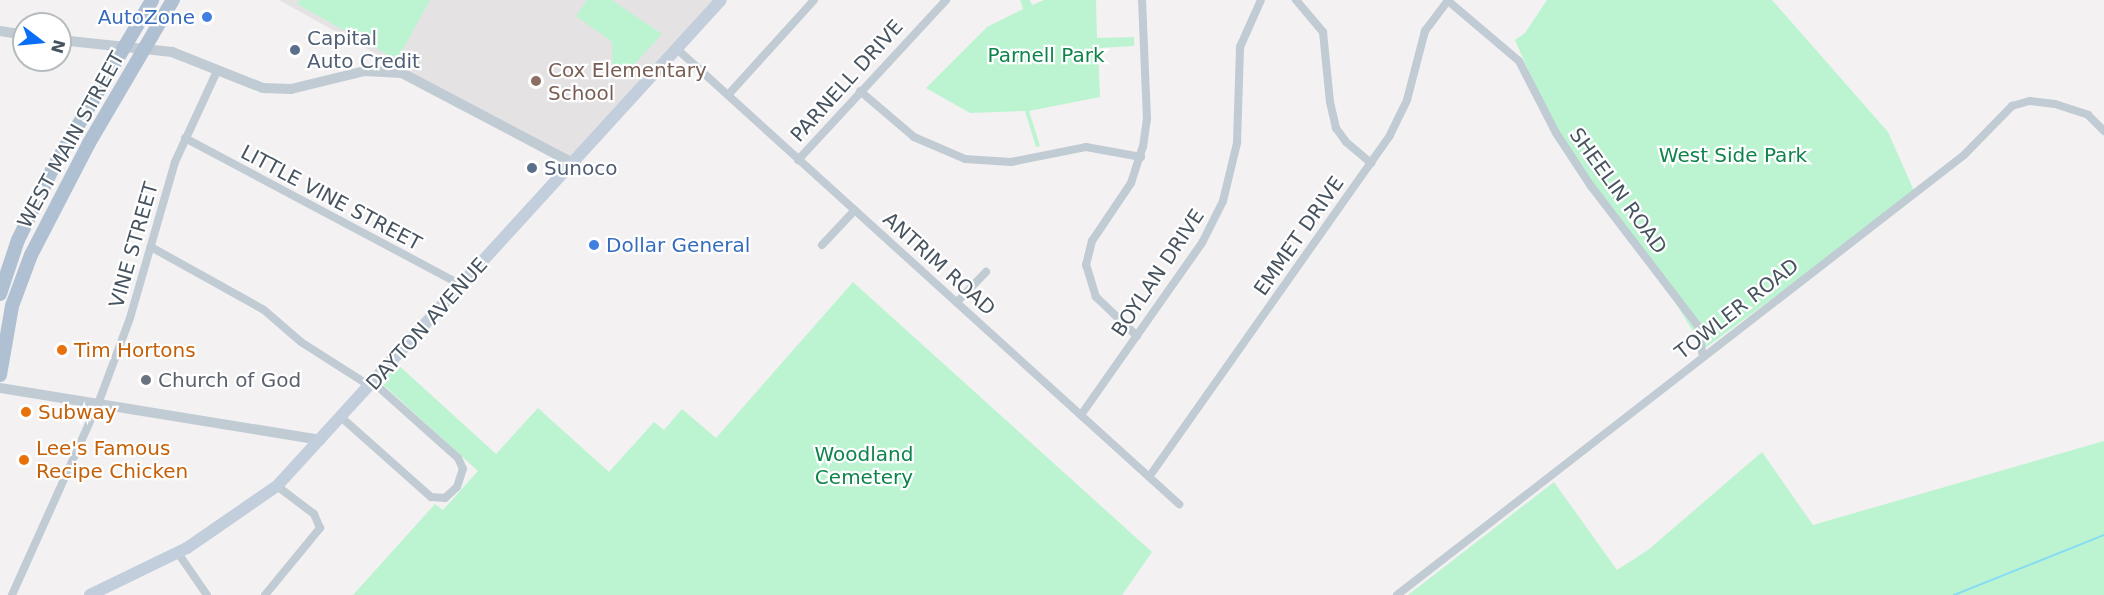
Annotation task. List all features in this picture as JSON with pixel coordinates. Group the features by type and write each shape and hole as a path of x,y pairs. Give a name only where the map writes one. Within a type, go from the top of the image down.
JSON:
{"main road":[{"name":"WEST MAIN STREET","path":"0,294 30,212 152,0"},
{"name":"WEST MAIN STREET","path":"0,375 12,306 25,267 142,50 173,0"},
{"name":"DAYTON AVENUE","path":"90,595 114,589 178,553 240,514 277,486 342,418 721,0"}],"street":[{"path":"728,95 814,0"},
{"name":"PARNELL DRIVE","path":"798,159 946,0"},
{"path":"1137,336 1096,297 1086,265 1092,241 1131,183 1141,157 1147,119 1142,0"},
{"name":"BOYLAN DRIVE","path":"1081,415 1202,243 1223,201 1237,143 1240,47 1261,0"},
{"path":"1296,0 1323,32 1330,108 1336,128 1346,142 1371,163"},
{"name":"EMMET DRIVE","path":"1149,477 1371,163 1402,112 1425,31 1447,1"},
{"name":"SHEELIN ROAD","path":"1447,1 1519,61 1556,134 1591,186 1698,326 1703,356"},
{"path":"72,42 181,55 246,84 276,90 365,71 402,73 573,163"},
{"name":"ANTRIM ROAD","path":"677,49 1179,504"},
{"name":"VINE STREET","path":"12,595 98,404 185,138 217,71"},
{"path":"860,91 914,137 965,159 1011,162 1086,147 1141,157"},
{"name":"TOWLER ROAD","path":"1397,595 1964,155 2012,106 2030,101 2055,104 2088,115 2104,131"},
{"name":"LITTLE VINE STREET","path":"185,138 462,285"},
{"path":"822,246 855,210"},
{"path":"151,247 264,310 295,338 372,384 458,458 463,476 450,495 440,500 431,497 342,418"},
{"path":"957,302 986,272"},
{"path":"0,388 321,440"},
{"path":"265,595 320,528 318,518 277,486"},
{"path":"178,553 207,595"}],"shaded area":[{"name":"Cox Elementary School","path":"279,0 721,0 573,163"}],"green space":[{"path":"300,0 430,0 397,60 297,4"},
{"path":"587,0 612,0 662,34 622,78 613,77 612,42 576,16"},
{"name":"Parnell Park","path":"1020,0 1030,0 1032,5 1044,0 1096,0 1097,38 1134,37 1134,46 1098,48 1100,97 1029,111 1040,146 1036,147 1025,111 970,113 926,88 987,27 1023,9"},
{"name":"West Side Park","path":"1547,0 1772,0 1888,132 1915,193 1704,349 1650,262 1556,133 1515,40 1525,33"},
{"name":"Woodland Cemetery","path":"853,282 1152,552 1122,595 353,595 435,504 443,510 478,471 377,379 394,361 496,454 538,408 609,472 654,422 664,430 682,409 716,438"},
{"path":"2104,441 2104,595 1408,595 1554,482 1617,570 1648,550 1762,452 1813,525"}],"waterway":[{"path":"1954,595 2104,535"}],"place":[{"name":"AutoZone","path":"207,17"},
{"name":"Capital Auto Credit","path":"295,50"},
{"name":"Cox Elementary School","path":"536,81"},
{"name":"Sunoco","path":"532,168"},
{"name":"Dollar General","path":"594,245"},
{"name":"Tim Hortons","path":"62,350"},
{"name":"Church of God","path":"146,380"},
{"name":"Subway","path":"26,412"},
{"name":"Lee's Famous Recipe Chicken","path":"24,460"}]}
